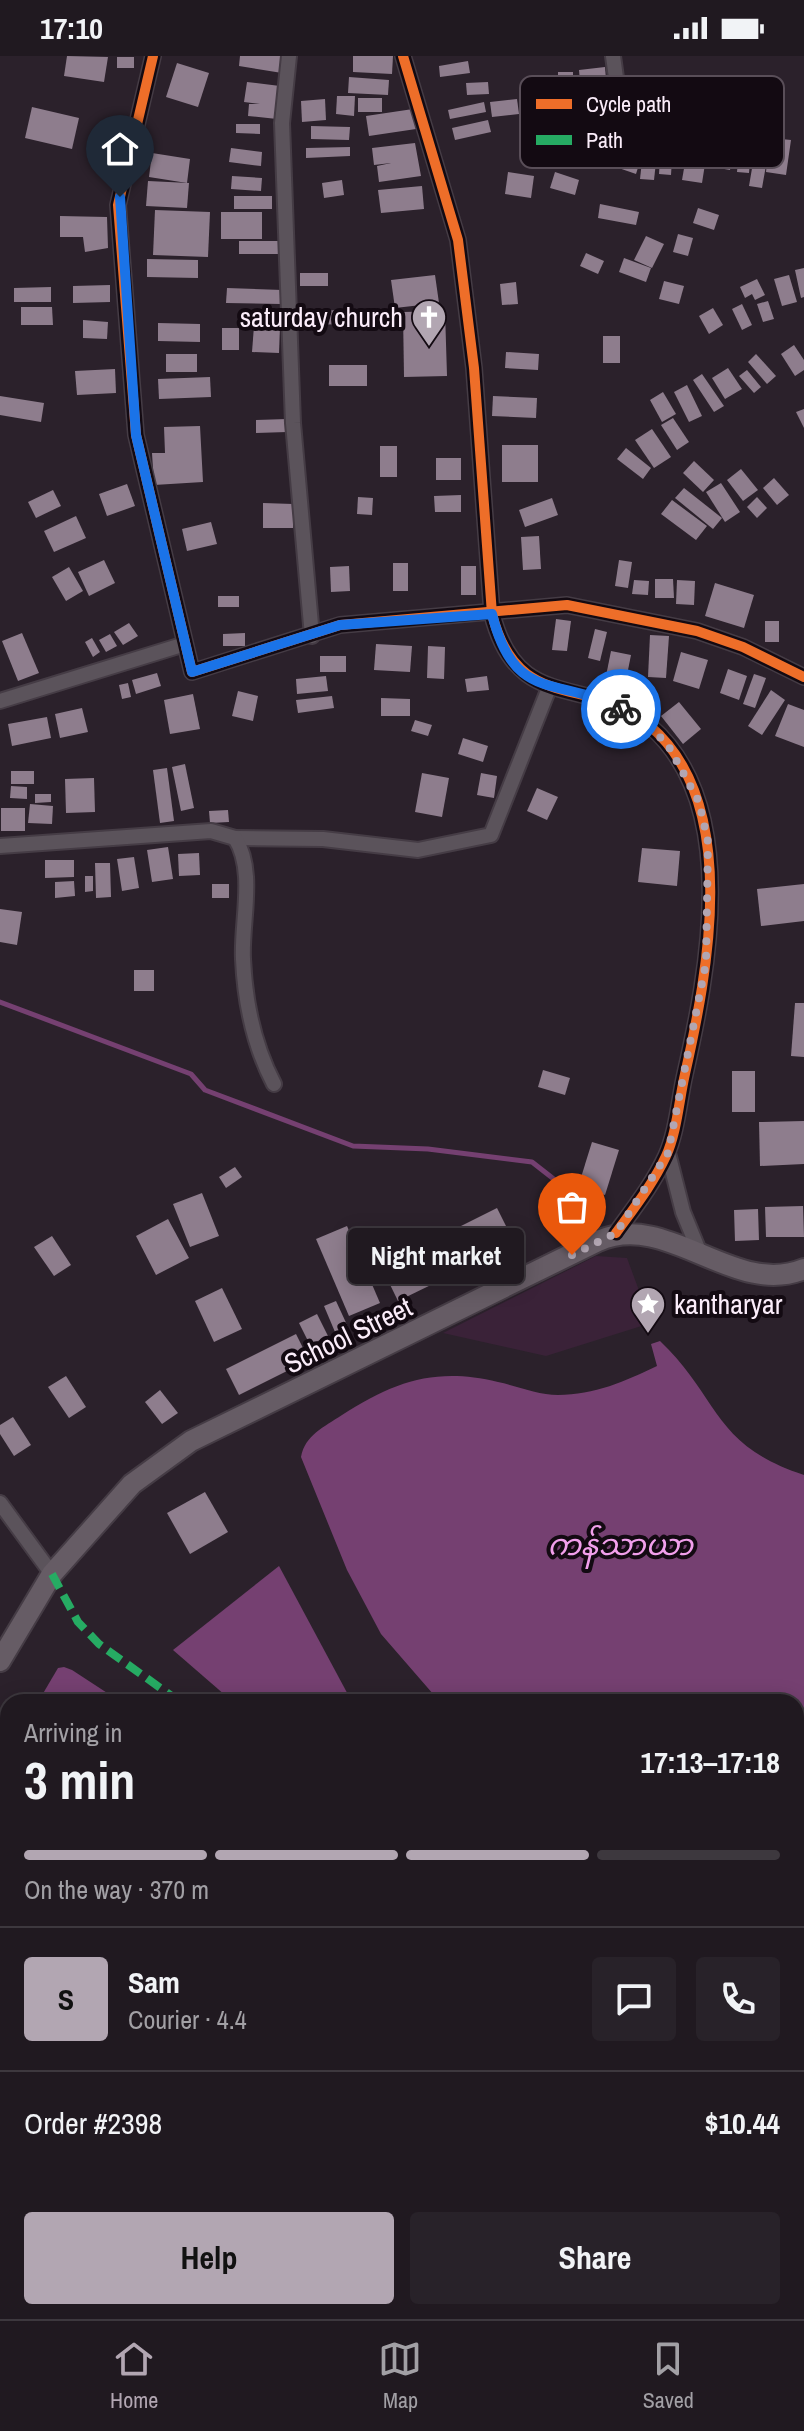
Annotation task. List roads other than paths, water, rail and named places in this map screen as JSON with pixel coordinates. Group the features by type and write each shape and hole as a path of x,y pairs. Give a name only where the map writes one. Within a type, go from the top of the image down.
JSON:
{"street":[{"path":"153,56 118,205 136,435 192,672 340,625 369,620 492,614 567,605 697,631 743,647 804,677"},
{"path":"289,56 282,123 293,423 312,636"},
{"path":"403,56 458,240 474,368 492,614 499,642 512,661 549,688 607,701 650,726 669,747 699,802 705,823 709,864 706,963 668,1153 607,1237 699,1251 765,1277 780,1277 804,1269"},
{"path":"613,56 616,76"},
{"path":"0,701 185,644"},
{"path":"0,846 211,831 235,838 323,839 418,850 491,835 549,688"},
{"path":"235,838 245,863 243,959 252,1030 274,1084"},
{"path":"668,1153 683,1212 699,1251"},
{"name":"School Street","path":"0,1661 52,1574 132,1484 191,1441 607,1237"},
{"path":"0,1503 52,1574"}],"water":[{"name":"ကန်သာယာ","path":"660,1341 680,1362 720,1418 751,1449 774,1463 804,1475 804,1694 433,1694 381,1634 347,1570 301,1457 303,1449 322,1428 361,1403 417,1380 455,1376 498,1382 551,1395 584,1393 622,1382 657,1366 651,1344"},
{"path":"279,1566 348,1694 224,1694 173,1650"},
{"path":"58,1668 72,1670 109,1694 43,1694"}],"waterway":[{"path":"0,1002 191,1074 205,1090 353,1146 428,1149 532,1162 555,1180 558,1190 553,1226"}],"place":[{"name":"saturday church","path":"429,348"},
{"name":"Night market","path":"572,1255"},
{"name":"kantharyar","path":"648,1335"}]}
